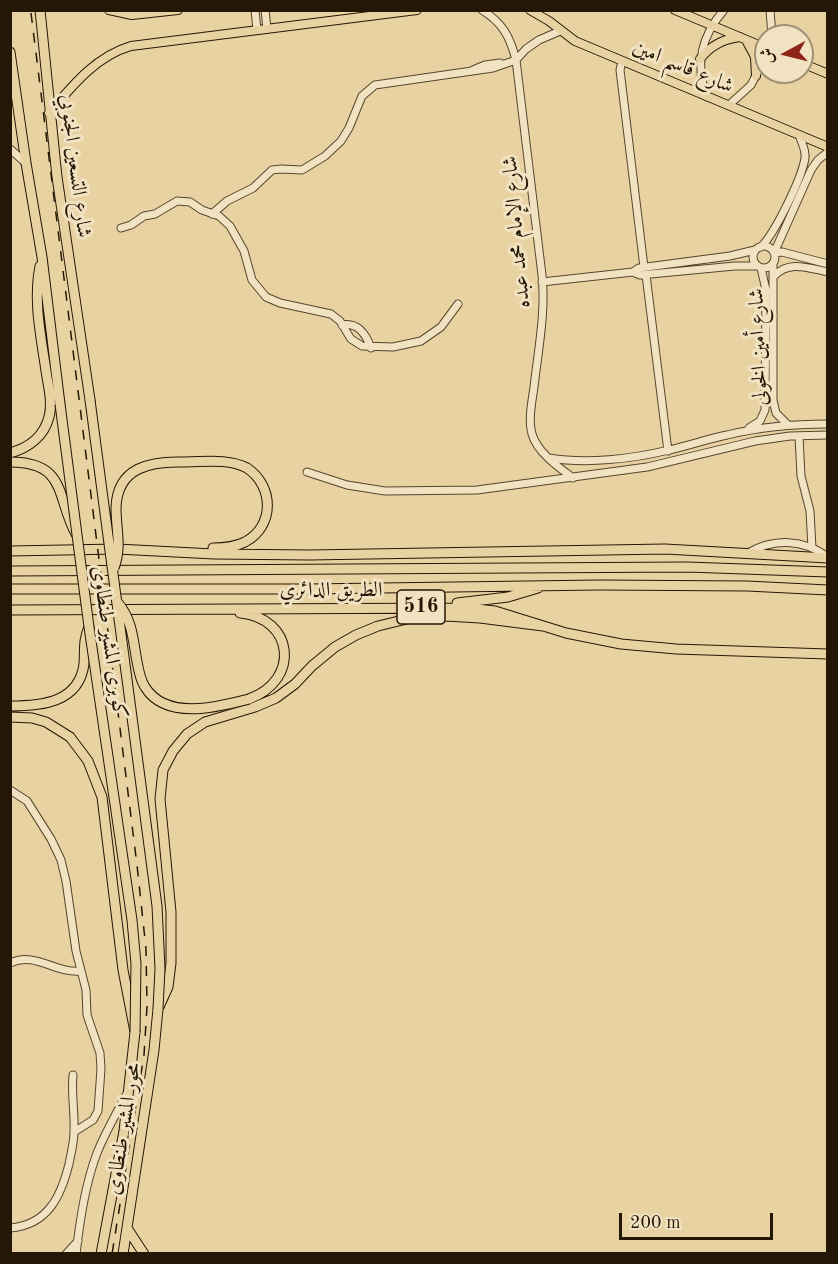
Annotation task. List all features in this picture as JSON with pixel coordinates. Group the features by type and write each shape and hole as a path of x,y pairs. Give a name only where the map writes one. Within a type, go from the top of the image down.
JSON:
{"highway":[{"name":"شارع التسعين الجنوبي","path":"40,10 49,113 68,254"},
{"path":"10,52 14,91 42,258 38,273 37,298 50,398 50,415 43,431 27,447 10,453"},
{"name":"كوبرى المشير طنطاوى","path":"68,254 118,602 157,906 160,948 158,1010"},
{"name":"كوبرى المشير طنطاوى","path":"42,258 88,627 132,920 136,975 135,1032"},
{"path":"113,570 119,548 117,499 124,483 137,469 150,464 171,461 226,462 247,468 260,479 267,494 267,511 262,526 251,539 241,544 190,552"},
{"path":"10,462 34,465 52,476 61,491 69,520 76,534"},
{"name":"الطريق الدائري","path":"10,551 92,548 190,552 382,554 665,549 746,555 828,557"},
{"name":"الطريق الدائري","path":"10,571 687,567 828,572"},
{"path":"441,607 459,602 515,596 543,585"},
{"name":"الطريق الدائري","path":"10,589 308,589 543,585 738,586 828,590"},
{"path":"118,602 130,623 141,679 145,688 156,699 169,706 190,708 222,705 249,699 267,690 281,674 284,654 278,635 268,624 254,616 199,609"},
{"name":"الطريق الدائري","path":"10,610 441,607 486,610 584,637 639,646 825,652"},
{"path":"158,1010 168,987 172,938 159,799 160,784 169,757 182,739 205,722 255,707 276,698 295,684 319,659 335,647 378,626 411,618 446,616 469,616 543,626"},
{"path":"10,706 51,703 69,693 81,675 84,641 88,627"},
{"path":"10,717 39,720 65,732 80,747 95,775 103,805 122,962 135,1032"},
{"name":"محور المشير طنطاوى","path":"123,1254 158,1010"},
{"name":"محور المشير طنطاوى","path":"101,1254 119,1161 135,1032"},
{"path":"127,1228 144,1254"}],"main road":[{"path":"110,10 138,15 178,10"},
{"path":"49,113 88,70 118,50 137,44 417,10"},
{"name":"شارع قاسم امين","path":"530,10 549,21 574,41 828,147"},
{"path":"677,11 754,43"},
{"path":"700,59 721,41 743,39"},
{"path":"743,39 754,57"},
{"path":"814,68 828,74"}],"street":[{"path":"255,10 257,30"},
{"path":"265,10 267,28"},
{"name":"شارع الإمام محمد عبده","path":"482,10 496,20 506,32 516,60 543,302 531,426 535,440 549,458 573,478"},
{"path":"707,97 701,78 700,59 712,26 724,10"},
{"path":"212,214 227,201 253,188 272,170 302,170 320,161 345,135 362,96 375,85 471,71 516,60 538,40 560,31"},
{"path":"622,61 620,70 668,451"},
{"path":"729,105 744,93 754,79"},
{"path":"759,267 753,260 758,248 776,227 802,166 805,151 799,135"},
{"path":"10,149 26,163"},
{"path":"542,282 633,272 637,268 645,271 735,266 767,268 773,264 774,253 811,170 828,152"},
{"path":"121,228 180,200 190,202 225,221 238,238 247,258 252,280 262,293 280,303 331,314 354,342 371,348 401,346 421,341 441,327 458,304"},
{"path":"645,271 737,255 758,248 769,247 774,253"},
{"path":"774,253 782,252 828,264"},
{"name":"شارع أمين الخولى","path":"773,264 774,400 777,413 788,425"},
{"path":"774,276 781,269 794,266 828,272"},
{"name":"شارع أمين الخولى","path":"745,431 758,423 764,414 766,290 759,267"},
{"path":"342,325 352,324 360,328 371,348"},
{"path":"764,414 772,418 777,413"},
{"path":"549,458 574,461 614,458 668,451 745,431 788,425 828,424"},
{"path":"307,472 347,485 397,492 470,490 658,465 743,443 828,435"},
{"path":"799,436 801,476 809,505 812,548"},
{"path":"614,458 615,472"},
{"path":"746,555 758,548 777,543 794,543 812,548 828,557"},
{"path":"10,790 18,793 27,801 51,839 61,860 86,990 87,1015 98,1045 101,1069 97,1115 75,1132"},
{"path":"10,963 32,959 63,971 81,970"},
{"path":"10,1228 33,1222 50,1209 57,1200 64,1183 75,1132 73,1075"},
{"path":"76,1254 93,1162 129,1090"},
{"path":"66,1254 78,1241"}],"railway":[{"path":"31,13 146,949 147,1007 144,1055 112,1254"}]}
